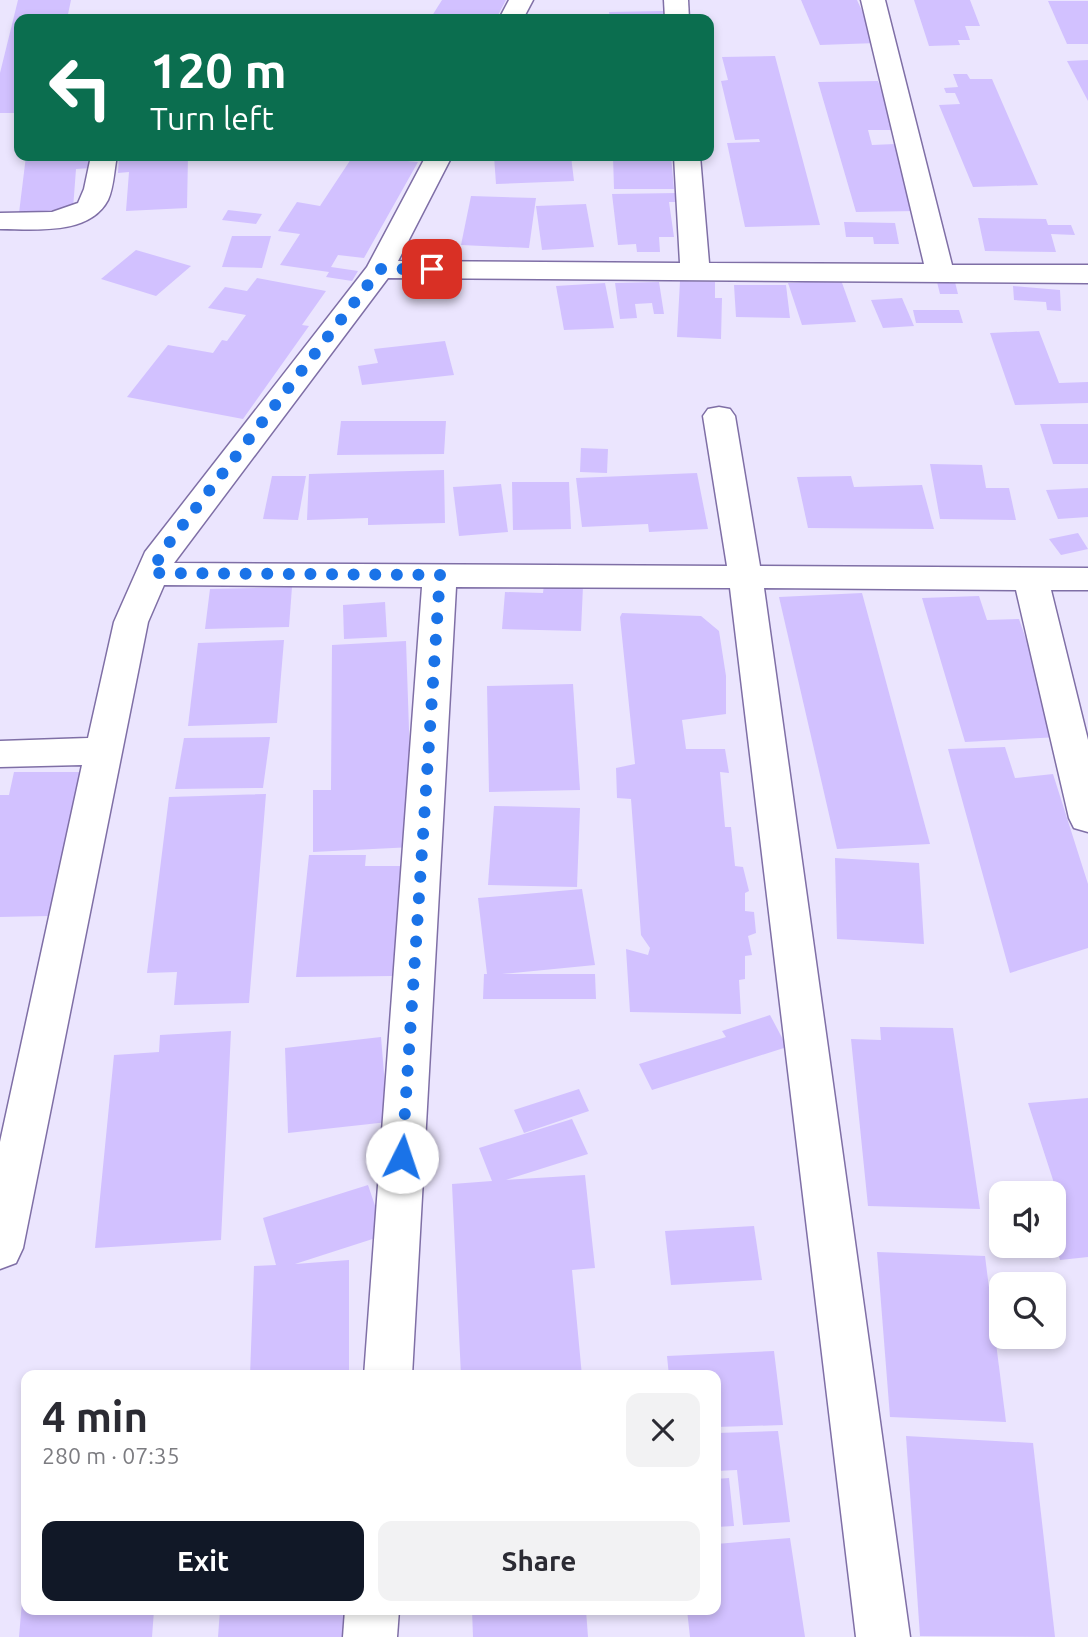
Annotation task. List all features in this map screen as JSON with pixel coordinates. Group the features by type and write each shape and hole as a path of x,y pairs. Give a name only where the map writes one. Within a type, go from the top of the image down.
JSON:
{"street":[{"path":"873,0 940,273"},
{"path":"0,221 66,219 87,208 94,200 103,161"},
{"path":"0,1248 15,1100 104,751 131,622 162,552 380,269 436,161"},
{"path":"687,161 695,271"},
{"path":"380,269 1088,274"},
{"path":"719,416 745,576 883,1637"},
{"path":"152,573 1088,579"},
{"path":"388,1370 440,575"},
{"path":"1031,579 1088,818"},
{"path":"0,754 104,751"},
{"path":"370,1637 372,1615"}],"building":[{"path":"18,0 71,0 68,14 15,14"},
{"path":"442,0 506,0 499,14 433,14"},
{"path":"801,0 857,0 877,43 820,45"},
{"path":"914,0 970,0 980,26 965,26 970,40 958,40 960,45 929,46"},
{"path":"1048,1 1088,1 1088,44 1067,44"},
{"path":"663,11 664,14 609,14"},
{"path":"14,16 14,113 0,113 0,73"},
{"path":"775,56 820,225 745,227 727,143 760,142 759,139 735,140 721,81 728,80 722,57"},
{"path":"1088,60 1088,101 1067,61"},
{"path":"953,74 967,74 970,79 992,79 1038,185 973,187 939,105 960,104 955,93 946,93 944,88 958,87"},
{"path":"878,81 896,130 868,130 872,145 895,144 916,211 856,212 818,82"},
{"path":"25,161 92,161 91,168 76,169 73,209 19,213"},
{"path":"119,161 188,161 187,208 126,211 129,172 118,173"},
{"path":"350,161 418,162 364,258 338,255 331,267 358,271 352,281 326,277 329,272 280,265 300,234 278,231 297,202 320,206"},
{"path":"494,161 572,161 574,181 496,184"},
{"path":"613,161 671,161 674,189 614,189"},
{"path":"677,193 678,202 669,202 674,237 659,237 660,252 637,252 636,244 618,245 612,194"},
{"path":"471,196 536,198 529,248 461,245"},
{"path":"586,204 594,247 542,250 536,206"},
{"path":"228,210 262,214 256,224 222,220"},
{"path":"978,218 1046,219 1048,225 1071,225 1075,235 1051,234 1056,252 985,251"},
{"path":"844,222 895,223 899,244 874,244 873,237 846,237"},
{"path":"232,236 271,236 262,268 222,267"},
{"path":"136,250 191,266 156,296 101,279"},
{"path":"257,278 326,291 302,325 309,326 243,419 127,397 168,345 213,353 222,340 227,341 246,315 208,308 225,287 247,291"},
{"path":"841,280 856,322 802,325 788,283"},
{"path":"680,281 715,282 715,298 722,298 721,339 677,337"},
{"path":"659,282 664,314 654,314 652,303 635,304 637,318 620,319 615,283"},
{"path":"937,282 955,282 958,294 940,294"},
{"path":"605,283 614,328 564,330 556,286"},
{"path":"734,285 786,285 790,318 736,317"},
{"path":"1013,286 1060,290 1061,311 1047,310 1046,302 1014,300"},
{"path":"902,298 914,326 883,328 871,300"},
{"path":"913,310 959,310 963,323 916,323"},
{"path":"1039,331 1059,383 1088,382 1088,403 1015,405 990,333"},
{"path":"445,341 454,375 362,385 358,366 378,363 374,349"},
{"path":"341,421 446,421 444,454 337,455"},
{"path":"1040,424 1088,424 1088,464 1053,464"},
{"path":"581,448 608,449 607,473 580,472"},
{"path":"930,464 982,465 986,488 1009,488 1016,520 940,519"},
{"path":"444,470 445,523 368,525 368,518 307,520 309,474"},
{"path":"697,473 708,529 649,532 648,524 582,527 576,478"},
{"path":"272,476 306,476 298,520 263,519"},
{"path":"851,476 854,487 922,485 934,529 808,528 797,477"},
{"path":"512,482 569,482 571,529 513,530"},
{"path":"501,484 508,532 459,536 453,487"},
{"path":"1088,488 1088,517 1058,519 1046,490"},
{"path":"1078,533 1088,549 1061,555 1049,539"},
{"path":"544,584 583,586 581,631 502,629 505,592 543,593"},
{"path":"292,587 289,627 205,629 210,589"},
{"path":"862,593 930,844 837,849 779,597"},
{"path":"979,596 987,620 1019,619 1060,737 965,742 922,598"},
{"path":"385,602 387,637 344,639 343,605"},
{"path":"622,613 701,616 719,631 726,676 726,714 682,720 686,749 725,749 729,773 720,772 725,827 731,827 735,866 743,867 749,891 745,893 745,911 754,912 756,933 748,936 752,955 745,956 745,979 739,980 741,1014 630,1012 626,949 648,955 650,948 641,935 631,799 617,798 616,768 635,764 620,617"},
{"path":"284,640 277,723 188,726 198,643"},
{"path":"406,641 413,847 313,852 313,790 331,790 332,645"},
{"path":"573,684 580,790 489,792 487,686"},
{"path":"270,737 263,788 175,789 184,738"},
{"path":"1005,747 1015,778 1053,774 1088,884 1088,948 1010,973 948,749"},
{"path":"14,772 80,772 49,916 0,917 0,795 9,795"},
{"path":"266,794 249,1003 174,1005 177,972 147,973 169,797"},
{"path":"494,806 580,808 577,887 488,885"},
{"path":"309,855 366,855 365,866 402,866 393,976 296,977"},
{"path":"835,858 919,863 924,944 837,939"},
{"path":"582,889 595,965 502,974 595,974 596,999 483,999 484,974 487,974 478,898"},
{"path":"770,1015 787,1047 652,1090 639,1064 726,1037 722,1031"},
{"path":"880,1027 953,1028 980,1209 868,1206 851,1039 881,1040"},
{"path":"231,1031 221,1240 95,1248 114,1055 159,1052 160,1035"},
{"path":"381,1037 388,1122 288,1133 285,1048"},
{"path":"579,1089 589,1111 524,1133 514,1110"},
{"path":"1088,1098 1088,1257 1060,1260 1066,1258 1066,1181 1053,1181 1028,1103"},
{"path":"572,1119 588,1154 506,1180 585,1175 595,1268 572,1270 581,1370 461,1370 452,1184 492,1181 479,1148"},
{"path":"368,1185 385,1235 295,1264 349,1260 349,1370 250,1370 254,1266 276,1265 263,1218"},
{"path":"754,1226 762,1280 671,1285 665,1231"},
{"path":"877,1252 985,1256 989,1288 989,1349 997,1349 1006,1422 890,1417"},
{"path":"774,1351 783,1425 721,1427 721,1370 668,1370 667,1356"},
{"path":"778,1431 790,1522 743,1525 737,1470 721,1471 721,1433"},
{"path":"906,1436 1033,1443 1055,1637 920,1636"},
{"path":"729,1478 734,1526 721,1527 721,1479"},
{"path":"790,1538 805,1637 690,1637 688,1615 721,1615 721,1544"},
{"path":"21,1613 154,1615 152,1637 19,1637"},
{"path":"220,1615 348,1615 348,1637 218,1637"},
{"path":"472,1615 586,1615 588,1637 473,1637"}],"route":[{"path":"402,1157 440,575 152,573 162,552 380,269 432,269"}]}
